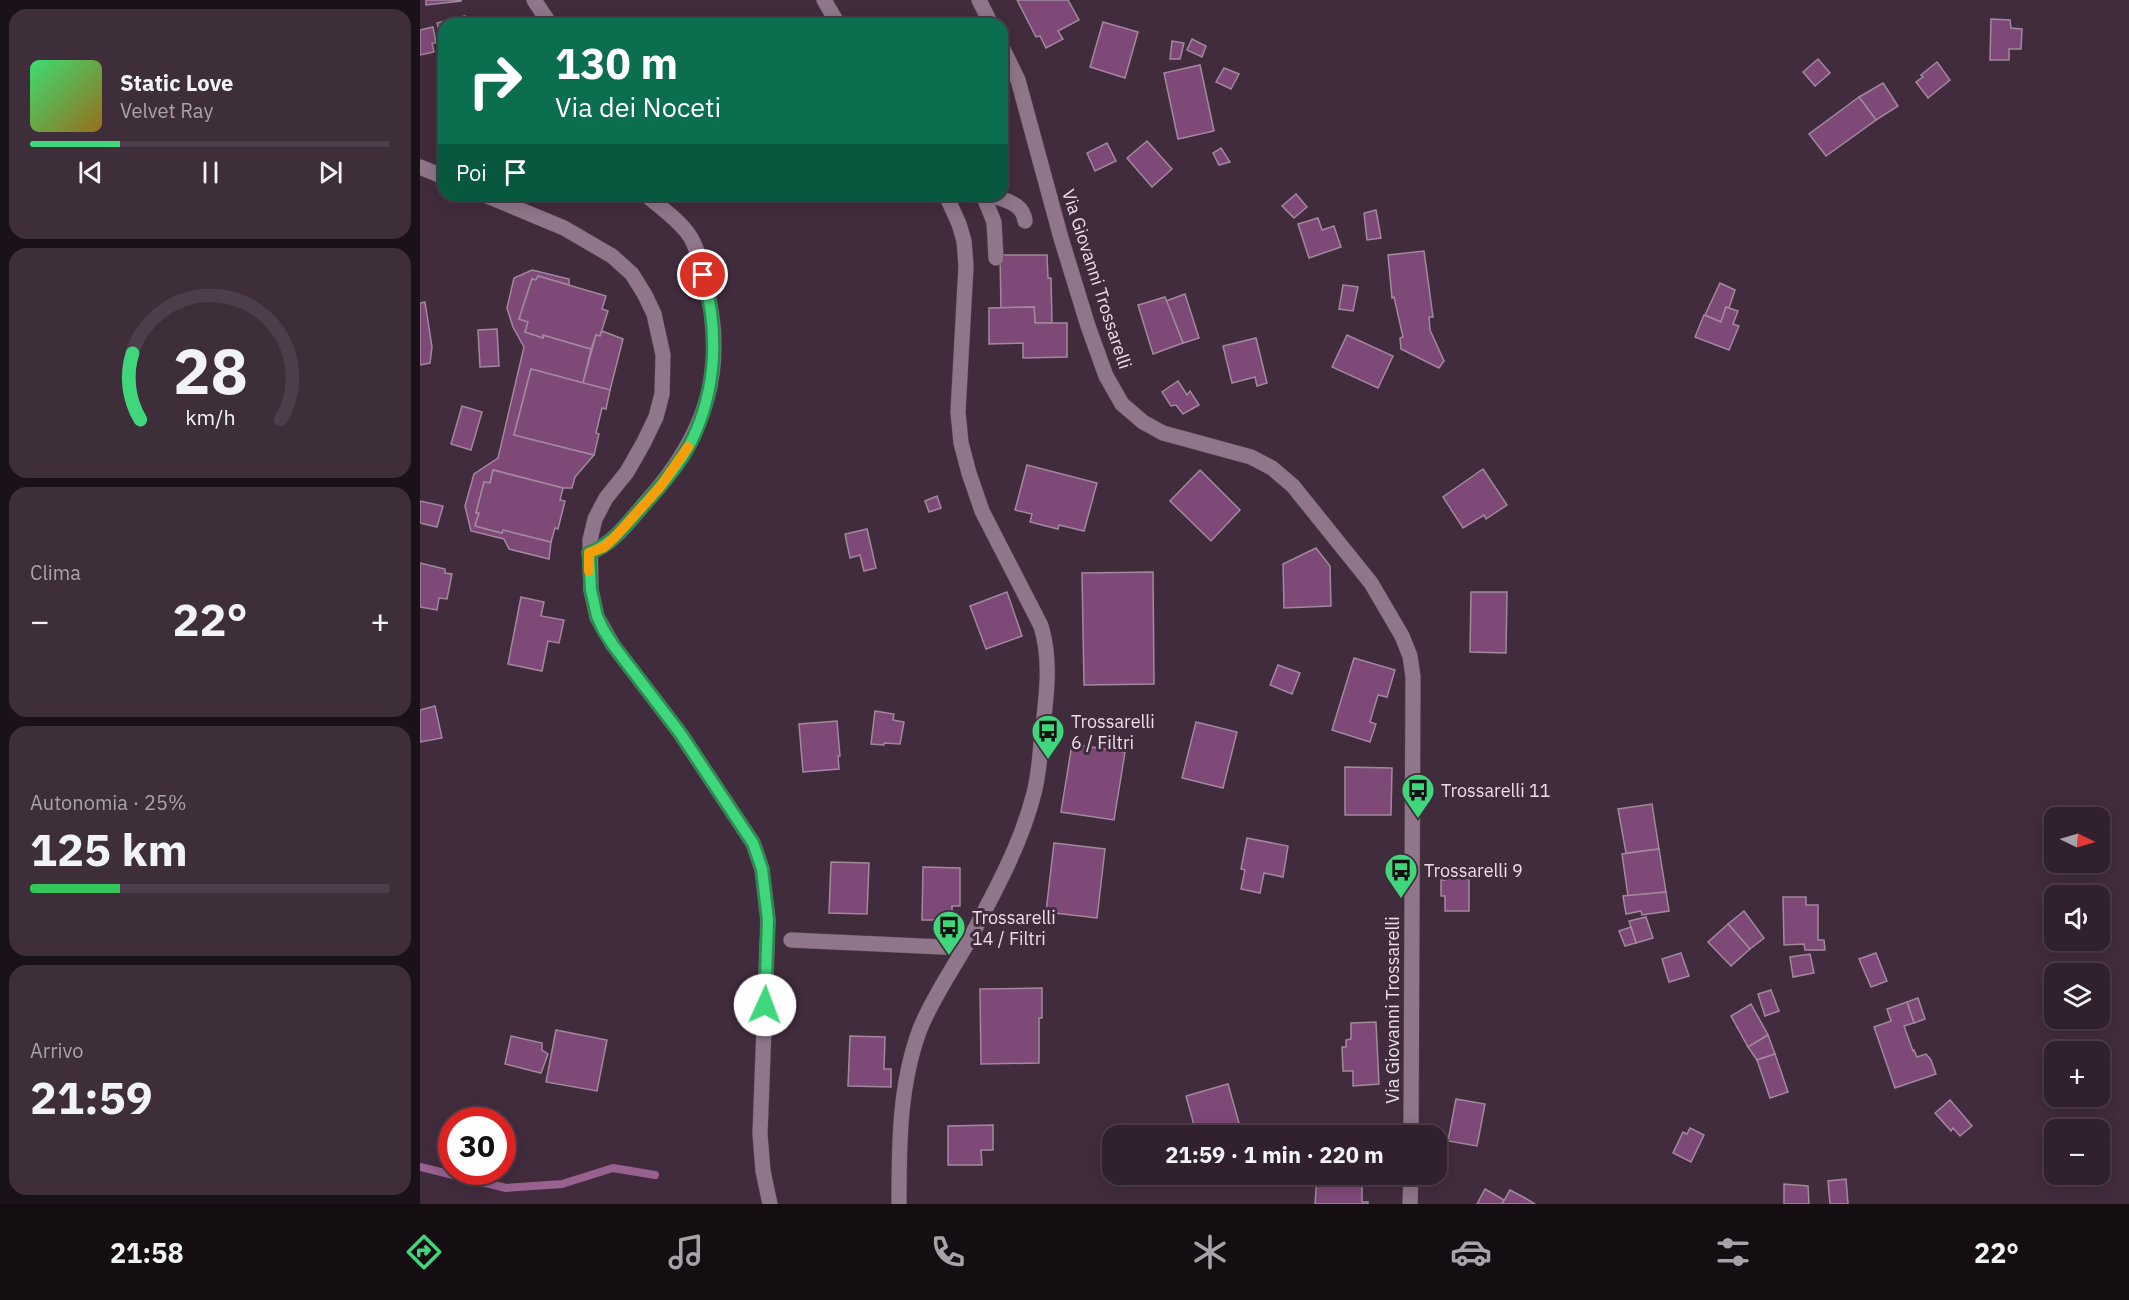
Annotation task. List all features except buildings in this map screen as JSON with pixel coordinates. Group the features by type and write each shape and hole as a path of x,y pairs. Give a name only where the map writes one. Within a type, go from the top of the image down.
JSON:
{"street":[{"path":"534,0 546,18"},
{"path":"824,0 834,18"},
{"path":"980,0 988,18"},
{"name":"Via Giovanni Trossarelli","path":"1008,59 1018,80 1061,238 1088,326 1106,376 1122,404 1143,422 1163,433 1251,457 1272,468 1293,486 1371,583 1402,636 1410,656 1413,677 1411,1125"},
{"path":"420,167 438,174"},
{"path":"499,201 564,228 612,256 632,274 654,314 663,365 662,394 656,417 627,472 600,508 592,528 589,553 592,596 603,629 680,733 733,812 753,843 762,869 768,920 760,1134 763,1171 770,1204"},
{"path":"589,553 604,547 614,538 660,487 692,441 711,385 714,330 711,302 697,254 690,236 652,201"},
{"path":"899,1204 899,1147 909,1062 921,1027 1015,848 1035,792 1048,664 1047,644 1041,626 982,511 962,443 958,400 966,266 964,241 949,201"},
{"path":"985,201 994,222 996,258"},
{"path":"1007,201 1017,205 1024,214 1024,221"},
{"path":"791,940 964,948"},
{"path":"1410,1204 1411,1185"}],"waterway":[{"path":"420,1167 506,1188 562,1184 613,1168 655,1175"}],"slow traffic":[{"path":"589,571 589,553 604,547 614,538 660,487 688,447"}],"place":[{"name":"Trossarelli 6 / Filtri","path":"1048,760"},
{"name":"Trossarelli 11","path":"1418,819"},
{"name":"Trossarelli 9","path":"1401,899"},
{"name":"Trossarelli 14 / Filtri","path":"949,956"}],"route":[{"path":"703,275 711,302 714,330 711,385 703,412 692,441 660,487 614,538 604,547 589,553 589,578 593,603 603,629 680,733 753,843 762,869 768,920 765,1005"}]}
